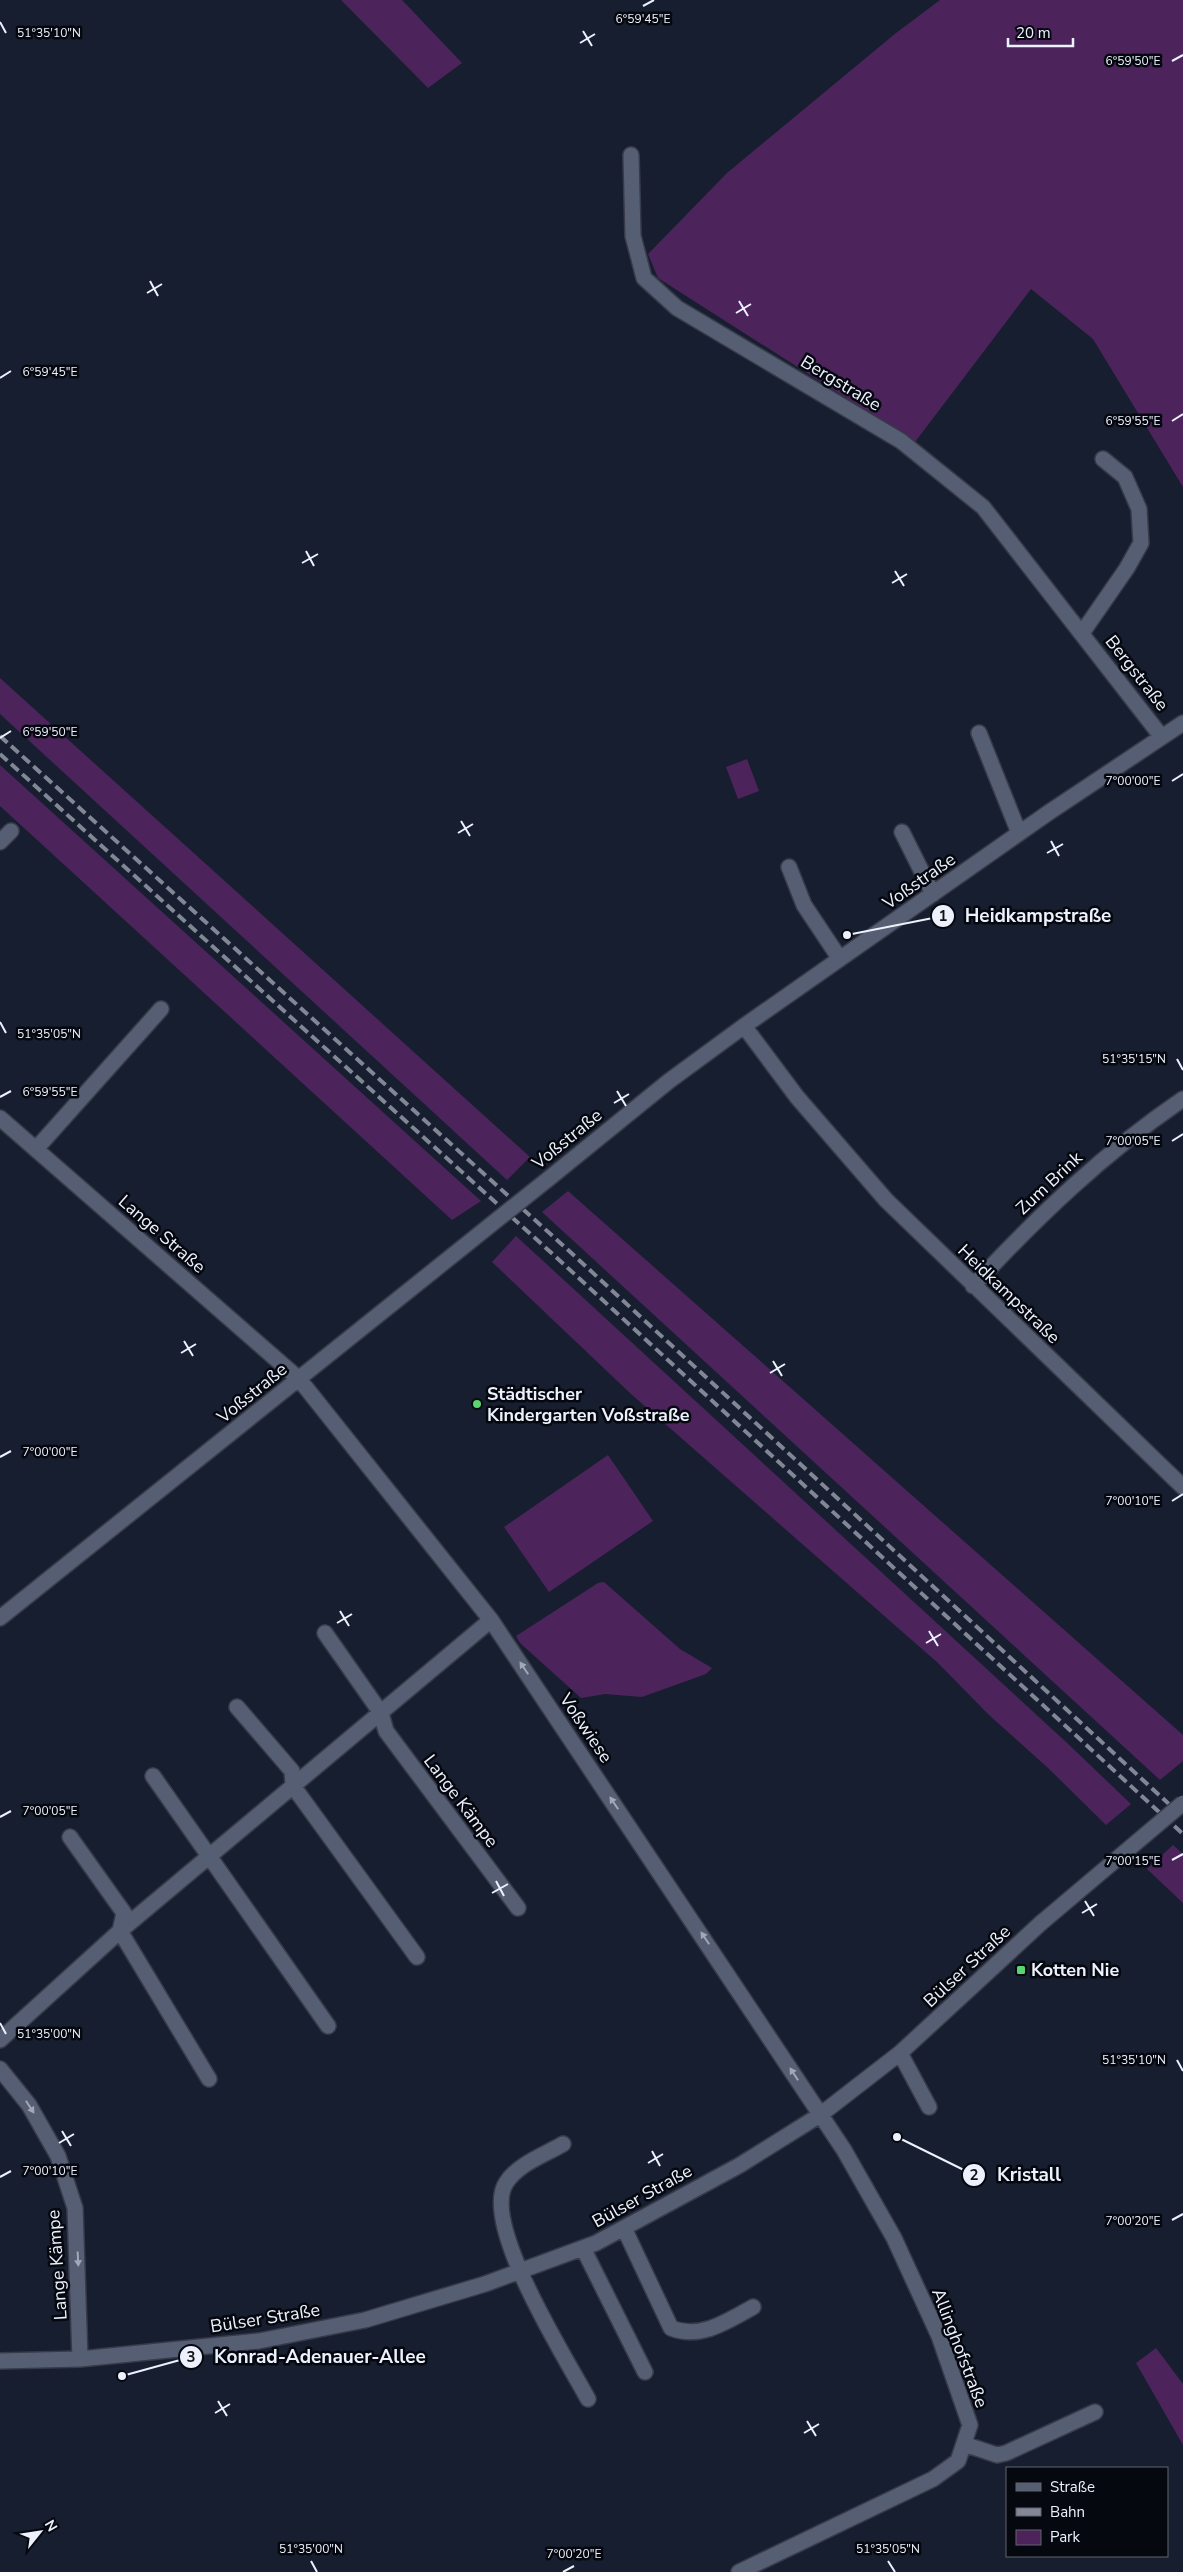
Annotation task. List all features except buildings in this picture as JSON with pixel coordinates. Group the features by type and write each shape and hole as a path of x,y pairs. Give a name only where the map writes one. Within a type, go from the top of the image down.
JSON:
{"street":[{"name":"Bergstraße","path":"631,155 633,236 644,278 677,308 901,441 983,507 1162,736"},
{"name":"Bergstraße","path":"1082,633 1127,568 1141,543 1139,509 1126,477 1103,459"},
{"name":"Voßstraße","path":"0,1618 669,1081 744,1026 1019,833 1183,723"},
{"path":"979,734 1019,833"},
{"path":"0,842 11,831"},
{"path":"902,832 933,894"},
{"path":"788,867 804,906 840,959"},
{"path":"36,1149 161,1009"},
{"name":"Heidkampstraße","path":"744,1026 797,1097 886,1200 1183,1487"},
{"name":"Zum Brink","path":"973,1286 1029,1226 1090,1169 1140,1128 1183,1099"},
{"name":"Lange Straße","path":"0,1118 299,1378"},
{"name":"Voßwiese","path":"299,1378 491,1620 751,2007 820,2115"},
{"path":"0,2040 120,1931 491,1620"},
{"name":"Lange Kämpe","path":"325,1633 381,1713 386,1731 518,1908"},
{"path":"237,1707 292,1771 294,1786 417,1957"},
{"path":"153,1776 328,2026"},
{"name":"Bülser Straße","path":"0,2361 80,2359 259,2342 365,2320 520,2271 583,2248 740,2165 820,2115 900,2053 1041,1923 1183,1803"},
{"path":"70,1837 124,1913 120,1931 209,2079"},
{"path":"900,2053 929,2107"},
{"name":"Lange Kämpe","path":"0,2068 29,2105 58,2156 75,2208 80,2310 80,2359"},
{"name":"Allinghofstraße","path":"739,2572 933,2479 958,2461 970,2425 939,2336 894,2238 844,2150 820,2115"},
{"path":"563,2144 522,2168 505,2184 501,2195 502,2216 520,2271 588,2399"},
{"path":"624,2228 671,2328 681,2332 700,2332 721,2325 753,2307"},
{"path":"583,2248 644,2372"},
{"path":"964,2444 998,2455 1096,2412"}],"green space":[{"path":"341,0 402,0 462,63 428,88"},
{"path":"940,0 1183,0 1183,487 1093,339 1031,289 915,442 658,278 648,254 727,173 896,33"},
{"path":"0,678 530,1157 507,1180 0,714"},
{"path":"747,759 759,791 738,799 726,767"},
{"path":"0,765 481,1201 452,1220 0,806"},
{"path":"568,1191 1183,1735 1183,1761 1160,1780 542,1212"},
{"path":"516,1236 1065,1741 1131,1804 1106,1825 1047,1767 988,1714 938,1663 631,1394 492,1262"},
{"path":"608,1455 653,1521 549,1592 504,1527"},
{"path":"604,1582 680,1649 712,1668 706,1674 642,1697 605,1694 581,1698 520,1643 516,1636 598,1583"},
{"path":"1173,1845 1183,1854 1183,1903 1147,1869"},
{"path":"1156,2348 1183,2384 1183,2445 1136,2363"}],"railway":[{"path":"0,736 567,1249 1183,1817"},
{"path":"0,754 557,1258 1183,1834"}],"place":[{"name":"Heidkampstraße","path":"847,935"},
{"name":"Städtischer Kindergarten Voßstraße","path":"477,1404"},
{"name":"Kotten Nie","path":"1021,1970"},
{"name":"Kristall","path":"897,2137"},
{"name":"Konrad-Adenauer-Allee","path":"122,2376"}]}
